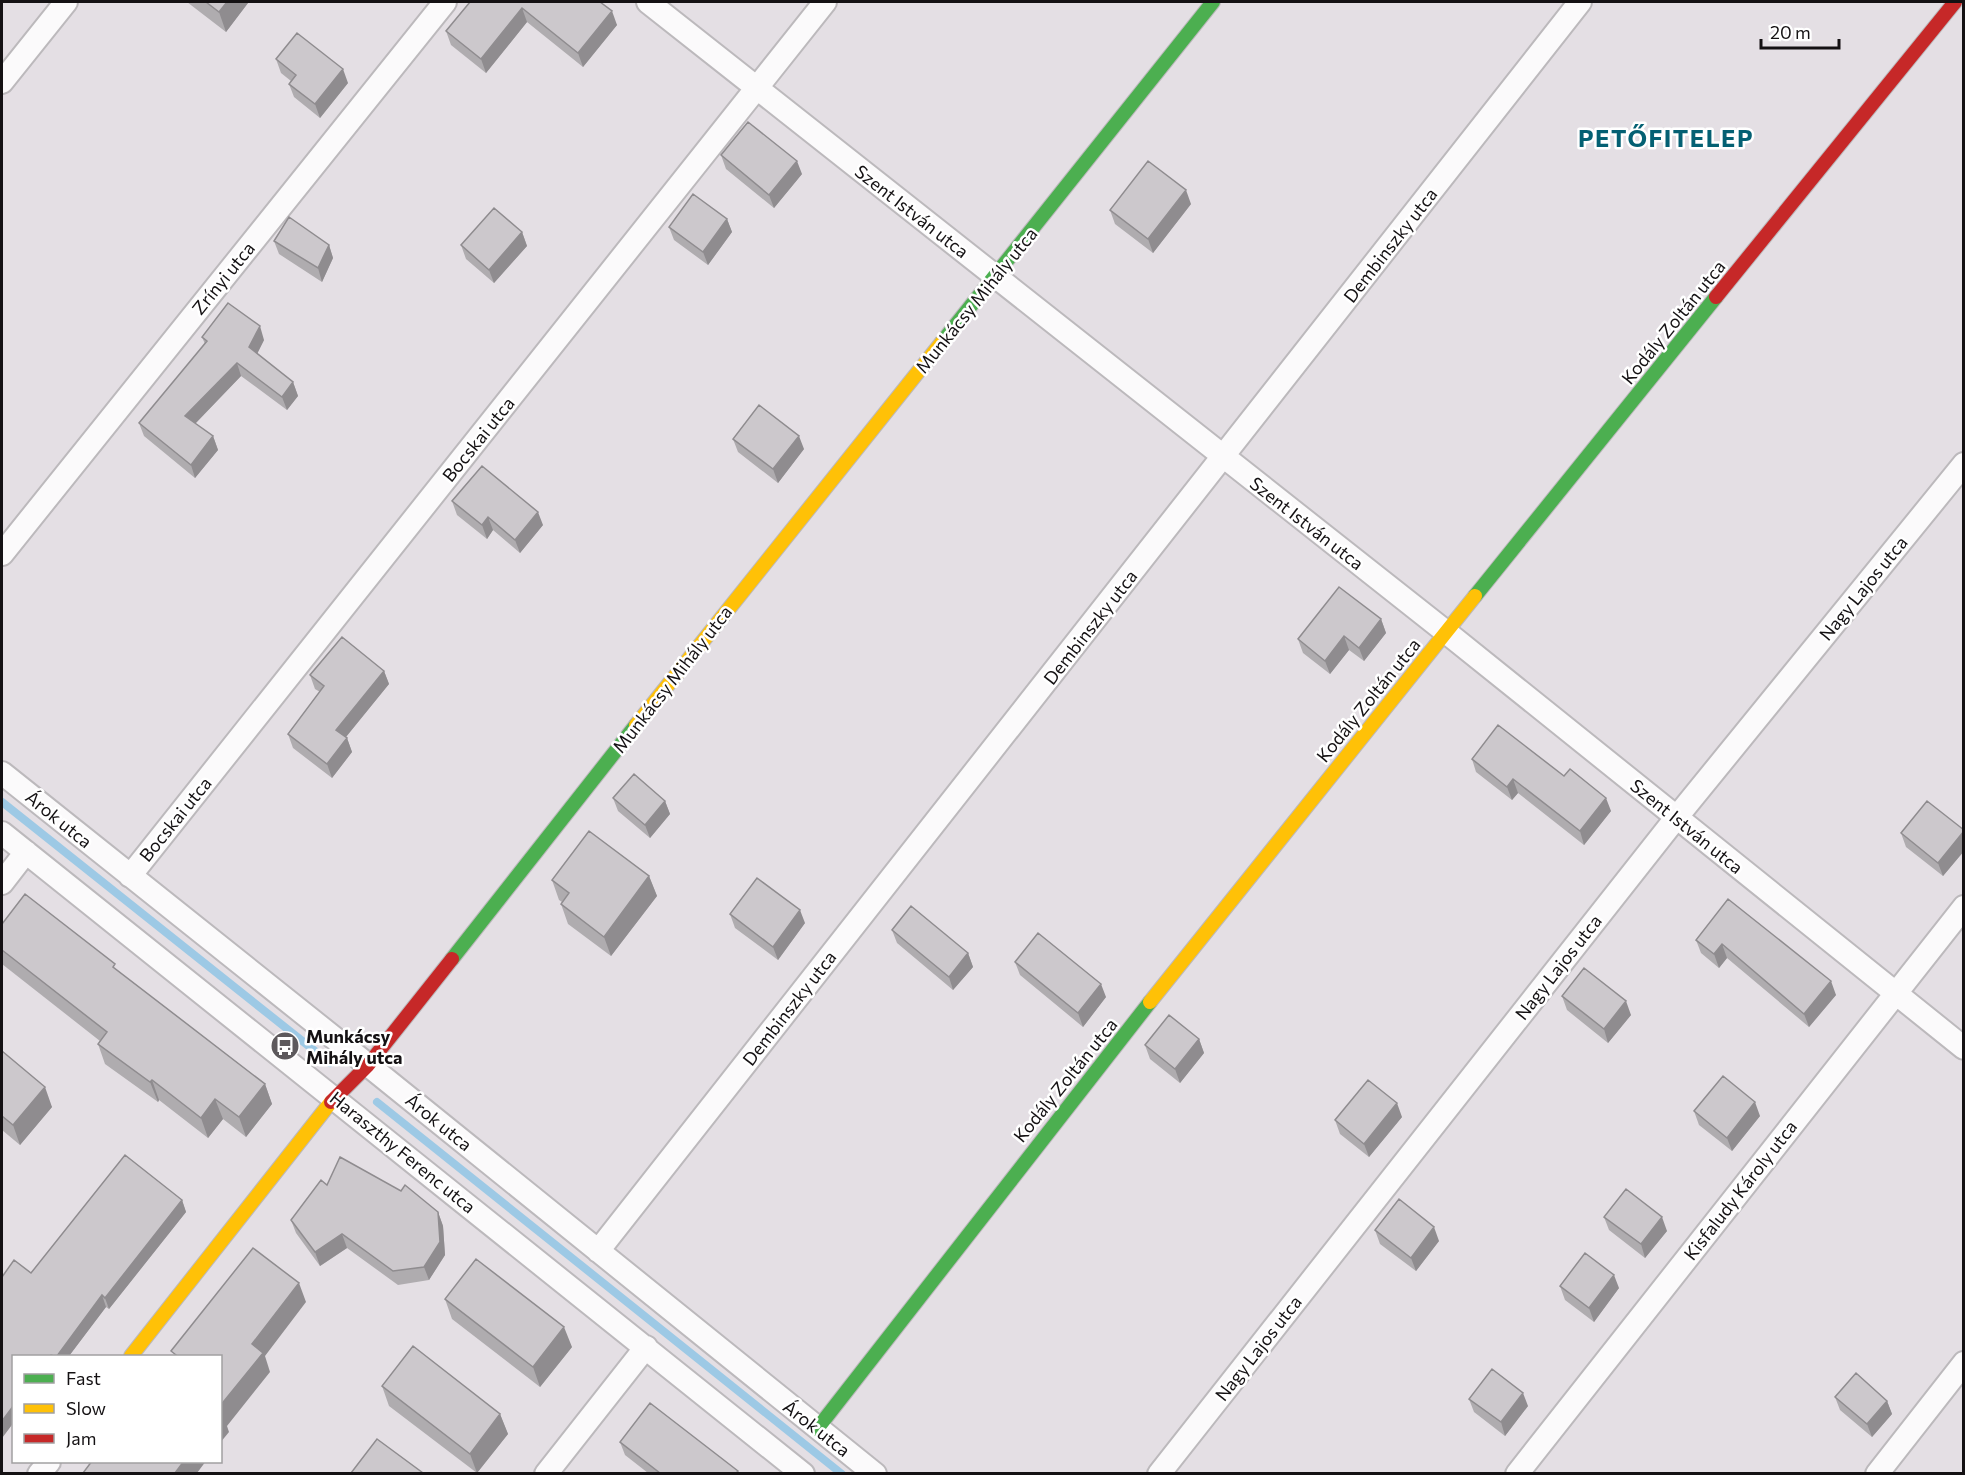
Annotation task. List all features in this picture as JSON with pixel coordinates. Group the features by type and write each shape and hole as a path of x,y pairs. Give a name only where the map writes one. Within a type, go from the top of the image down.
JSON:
{"street":[{"path":"2,82 66,2"},
{"name":"Zrínyi utca","path":"2,554 445,2"},
{"name":"Szent István utca","path":"648,2 1446,632 1964,1048"},
{"name":"Bocskai utca","path":"130,876 825,2"},
{"name":"Munkácsy Mihály utca","path":"132,1355 335,1097 368,1065 884,411 996,277 1214,2"},
{"name":"Dembinszky utca","path":"598,1251 1580,2"},
{"name":"Kodály Zoltán utca","path":"817,1429 982,1213 1446,632 1955,2"},
{"name":"Nagy Lajos utca","path":"1159,1473 1676,818 1964,464"},
{"name":"Árok utca","path":"2,773 368,1065 817,1429 875,1473"},
{"name":"Haraszthy Ferenc utca","path":"2,833 804,1473"},
{"path":"2,884 26,852"},
{"name":"Kisfaludy Károly utca","path":"1516,1473 1964,907"},
{"path":"546,1473 646,1347"},
{"path":"1877,1473 1964,1363"}],"building":[{"path":"206,2 227,2 219,12"},
{"path":"470,2 600,2 612,11 578,53 522,8 481,59 446,31"},
{"path":"297,33 343,69 315,104 289,84 296,75 276,59"},
{"path":"748,122 797,161 769,195 721,155"},
{"path":"1148,161 1186,190 1148,239 1110,210"},
{"path":"693,194 727,219 703,252 669,227"},
{"path":"494,208 522,232 489,270 461,245"},
{"path":"289,217 329,245 318,268 274,241"},
{"path":"228,303 260,326 249,347 293,382 282,397 237,363 185,416 213,436 191,465 139,423 207,341 202,337"},
{"path":"759,405 799,436 773,469 733,439"},
{"path":"482,466 538,512 515,540 488,517 482,525 452,501"},
{"path":"1339,587 1381,619 1359,648 1344,636 1325,661 1298,639"},
{"path":"342,637 384,671 336,730 347,738 327,764 288,734 324,686 310,675"},
{"path":"1498,725 1564,776 1570,769 1606,798 1580,831 1513,779 1507,787 1472,759"},
{"path":"634,774 665,801 645,825 613,798"},
{"path":"1927,801 1964,830 1938,863 1901,833"},
{"path":"589,831 649,876 604,937 561,904 569,893 552,880"},
{"path":"757,878 800,910 773,947 730,914"},
{"path":"25,894 115,964 113,967 265,1084 239,1117 215,1099 201,1118 152,1080 150,1082 98,1044 107,1032 2,950 2,924"},
{"path":"1728,899 1831,981 1804,1014 1722,944 1714,954 1696,940"},
{"path":"911,906 968,953 949,977 892,930"},
{"path":"1038,933 1101,984 1078,1013 1015,962"},
{"path":"1584,968 1626,1001 1604,1029 1562,996"},
{"path":"1169,1015 1199,1039 1175,1069 1145,1045"},
{"path":"2,1051 45,1087 13,1125 2,1116"},
{"path":"1723,1076 1755,1102 1727,1138 1694,1111"},
{"path":"1368,1080 1397,1103 1364,1144 1335,1120"},
{"path":"125,1155 182,1200 105,1298 102,1295 58,1355 12,1355 12,1408 2,1421 2,1277 14,1260 31,1273"},
{"path":"340,1157 401,1191 405,1185 438,1212 440,1242 424,1267 393,1271 342,1234 315,1252 291,1220 321,1180 327,1185"},
{"path":"1626,1189 1662,1217 1641,1244 1604,1217"},
{"path":"1399,1199 1434,1227 1411,1258 1375,1230"},
{"path":"253,1248 299,1283 252,1344 263,1353 222,1404 222,1355 176,1355 171,1351"},
{"path":"1585,1253 1614,1275 1589,1308 1560,1286"},
{"path":"476,1259 564,1327 533,1367 445,1299"},
{"path":"413,1346 500,1414 470,1454 382,1386"},
{"path":"1492,1369 1523,1393 1501,1422 1469,1399"},
{"path":"1856,1373 1887,1401 1867,1424 1835,1397"},
{"path":"650,1403 738,1471 736,1473 660,1473 620,1442"},
{"path":"377,1439 423,1473 351,1473"},
{"path":"90,1463 182,1463 175,1473 83,1473"}],"waterway":[{"path":"2,802 330,1063"},
{"path":"377,1102 842,1474"}],"traffic: fast":[{"path":"942,342 1213,2"},
{"path":"1475,596 1716,297"},
{"path":"452,959 636,725"},
{"path":"817,1429 1150,1002"}],"traffic: slow":[{"path":"636,725 942,342"},
{"path":"1150,1002 1475,596"},
{"path":"132,1355 331,1102"}],"traffic: jam":[{"path":"1716,297 1955,2"},
{"path":"331,1102 368,1065 452,959"}],"place":[{"name":"Munkácsy Mihály utca","path":"285,1046"}],"district":[{"name":"PETŐFITELEP","path":"1666,137"}]}
